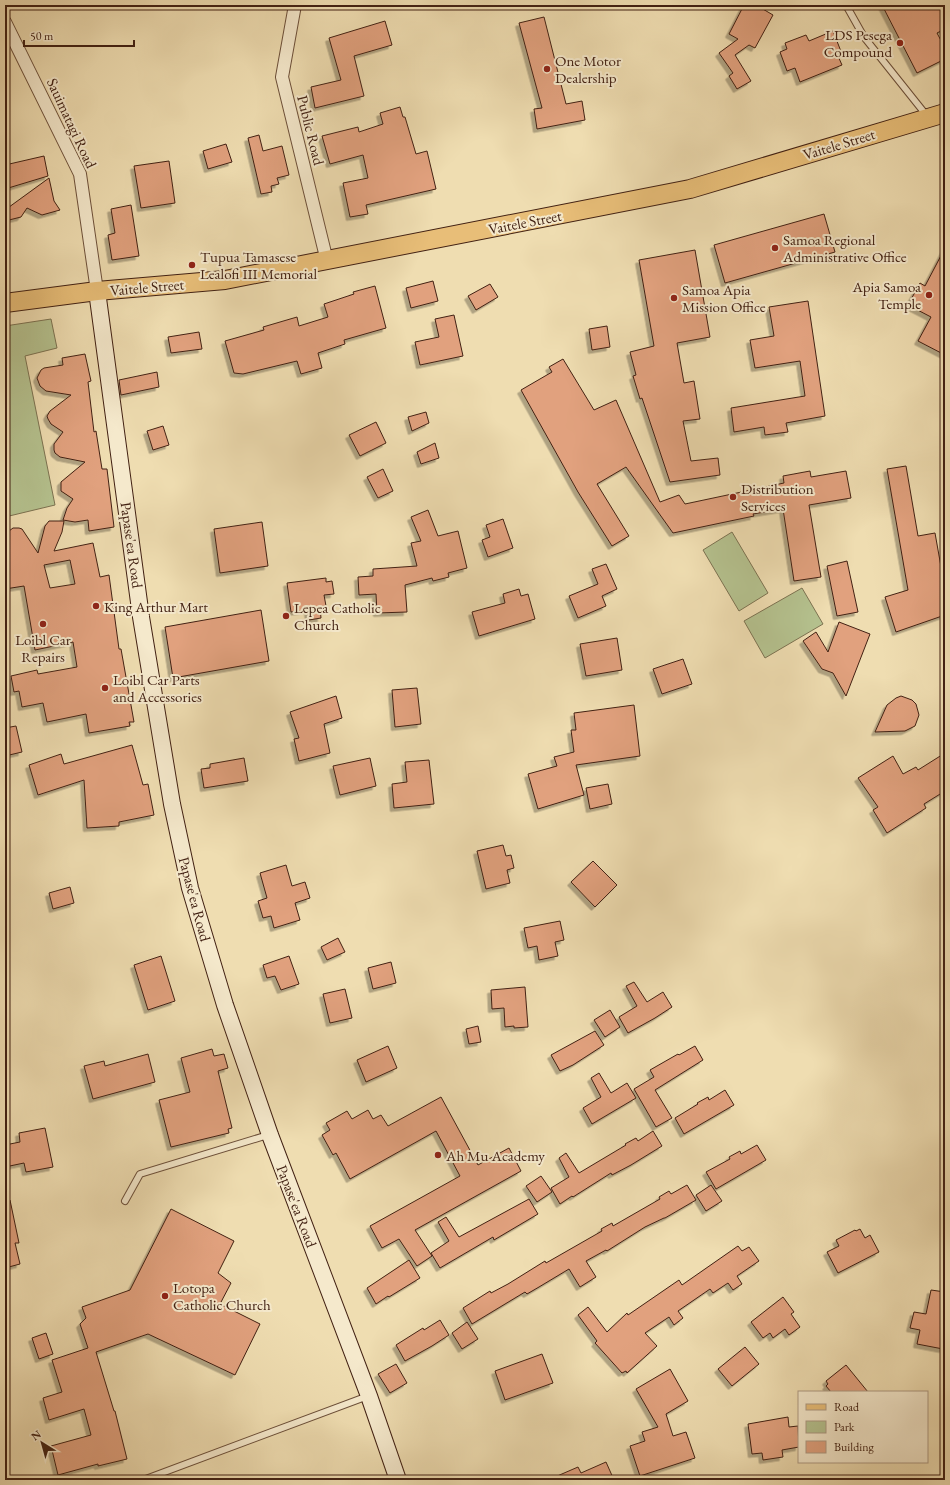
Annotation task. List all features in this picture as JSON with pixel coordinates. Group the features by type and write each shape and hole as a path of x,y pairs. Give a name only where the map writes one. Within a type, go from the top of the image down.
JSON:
{"main road":[{"name":"Vaitele Street","path":"5,303 97,291 226,280 690,189 937,115"},
{"name":"Papase'ea Road","path":"97,291 141,617 172,804 188,880 225,1005 270,1135 370,1396 398,1480"}],"street":[{"name":"Public Road","path":"296,5 282,77 327,261"},
{"name":"Sauimatagi Road","path":"5,22 80,174 97,291"}],"lane":[{"path":"846,5 864,37 937,115"},
{"path":"125,1201 140,1174 270,1135"},
{"path":"143,1480 370,1396"}],"green space":[{"path":"51,319 57,348 25,356 55,505 5,517 5,326"},
{"path":"732,532 768,593 739,611 703,550"},
{"path":"802,588 823,624 765,658 744,621"}],"building":[{"path":"744,5 756,5 773,15 755,48 749,45 735,55 751,81 737,89 729,76 733,73 719,53 738,39 729,34"},
{"path":"882,5 945,5 945,29 937,33 945,48 945,59 917,73"},
{"path":"544,17 566,104 582,101 585,120 537,129 534,109 542,108 519,23"},
{"path":"385,21 392,45 354,56 364,96 315,108 311,87 341,80 329,38"},
{"path":"833,31 842,54 838,56 842,65 800,82 795,68 787,71 780,52 787,49 785,43 806,35 809,41"},
{"path":"400,107 403,117 405,117 416,154 427,151 436,189 366,205 368,214 350,217 343,183 368,178 363,155 330,164 322,136 358,127 359,132 383,124 380,113"},
{"path":"259,135 263,151 282,146 289,175 277,178 279,184 271,186 272,192 261,194 248,138"},
{"path":"226,144 232,162 208,169 203,151"},
{"path":"44,156 48,176 5,189 5,165"},
{"path":"169,161 175,203 141,208 134,166"},
{"path":"49,178 54,201 60,210 42,215 27,208 21,217 5,221 5,210"},
{"path":"131,205 139,256 112,260 108,235 115,233 111,209"},
{"name":"Samoa Regional Administrative Office","path":"824,214 835,252 725,283 714,245"},
{"name":"Apia Samoa Temple","path":"945,248 945,355 918,341 931,317 908,305 920,283 925,286"},
{"path":"695,250 710,337 677,343 684,383 694,381 700,419 683,421 691,461 718,458 720,475 670,482 642,398 640,399 633,376 636,375 630,352 654,346 639,260"},
{"path":"433,281 438,301 411,308 406,288"},
{"path":"490,284 498,297 476,310 468,296"},
{"path":"375,286 386,328 344,340 345,344 318,353 322,368 301,374 297,361 243,374 234,373 225,341 264,330 263,327 297,317 299,326 328,317 324,304 354,294 353,292"},
{"path":"808,301 825,416 786,423 788,432 765,435 764,427 734,432 731,408 805,396 800,361 755,368 750,340 774,336 769,307"},
{"path":"454,315 463,356 420,365 415,342 439,337 435,319"},
{"path":"607,326 610,347 592,350 589,329"},
{"path":"199,332 202,349 171,353 168,337"},
{"path":"85,354 91,381 88,382 94,432 96,431 102,469 107,469 114,527 89,531 88,520 75,522 63,520 67,508 73,499 61,491 61,482 85,462 60,457 55,453 54,444 63,432 51,424 47,416 50,411 71,395 46,391 40,386 37,378 41,370 44,368 63,365 62,358"},
{"path":"563,359 594,410 616,400 660,502 679,495 685,504 784,483 783,476 810,471 811,477 846,471 851,498 809,505 821,577 794,581 783,509 753,514 754,516 673,533 626,467 597,484 629,536 612,546 578,492 521,390 552,372 549,367"},
{"path":"157,372 159,387 121,395 119,380"},
{"path":"426,412 429,423 412,431 408,417"},
{"path":"376,422 386,443 360,456 349,435"},
{"path":"163,426 169,445 153,450 147,431"},
{"path":"435,443 439,458 421,464 417,452"},
{"path":"906,466 918,536 935,533 943,578 945,577 945,615 896,632 885,597 908,590 887,469"},
{"path":"383,469 393,491 378,498 367,477"},
{"path":"428,510 438,536 458,531 467,568 448,573 449,577 433,581 432,578 405,585 407,612 377,613 376,594 359,595 358,577 373,576 373,569 417,566 411,543 421,541 411,517"},
{"path":"503,519 513,548 488,557 482,540 490,537 486,525"},
{"path":"49,521 64,521 62,532 54,551 93,543 100,577 109,575 119,649 121,649 134,722 129,722 130,726 89,733 86,714 47,722 43,703 22,707 19,691 14,692 11,676 37,670 38,674 77,667 73,642 35,650 24,586 5,589 5,534 13,528 22,529 38,553 45,526","holes":["70,560 75,584 50,588 44,565"]},
{"path":"262,522 268,566 220,573 214,529"},
{"path":"847,561 858,612 837,616 827,566"},
{"path":"606,564 617,589 602,596 606,606 578,618 569,596 598,584 592,569"},
{"path":"326,578 326,582 332,581 334,594 324,595 326,606 320,607 321,618 309,620 308,610 291,612 287,583"},
{"path":"519,589 521,596 528,594 535,619 479,636 472,612 505,603 503,594"},
{"path":"261,610 269,661 173,678 165,627"},
{"path":"839,622 870,634 846,696 833,673 822,669 803,641 816,632 828,652"},
{"path":"617,638 622,670 586,676 580,644"},
{"path":"683,659 692,684 662,694 653,669"},
{"path":"417,688 421,724 395,727 392,690"},
{"path":"336,696 342,718 324,724 330,753 299,761 294,739 299,738 290,712"},
{"path":"901,696 912,700 916,704 919,715 915,726 905,731 875,732 887,705"},
{"path":"634,705 640,756 576,765 584,795 538,809 528,774 557,766 554,757 574,752 571,730 576,730 574,713"},
{"path":"16,726 22,752 5,756 5,728"},
{"path":"132,745 143,785 148,784 154,815 119,822 119,826 87,828 84,780 38,795 29,765 61,754 64,764"},
{"path":"945,753 945,791 924,804 926,808 887,833 873,810 878,807 858,778 893,756 903,774 916,767 918,770"},
{"path":"244,758 248,781 204,788 201,769 210,768 210,764"},
{"path":"370,758 376,786 340,795 333,766"},
{"path":"429,760 434,804 394,808 392,784 407,782 405,762"},
{"path":"608,784 612,804 590,809 586,788"},
{"path":"503,845 506,856 511,855 514,868 507,870 510,883 486,889 477,851"},
{"path":"593,861 617,885 595,907 571,882"},
{"path":"286,865 292,886 305,882 310,898 295,903 300,920 274,928 271,916 263,918 258,901 267,898 260,873"},
{"path":"70,887 74,903 53,909 49,893"},
{"path":"560,921 564,940 555,942 558,956 539,960 537,946 528,948 524,928"},
{"path":"338,938 345,952 327,960 321,947"},
{"path":"161,956 175,1001 148,1010 134,965"},
{"path":"289,956 299,984 281,990 275,976 267,978 263,965"},
{"path":"391,962 396,983 373,989 368,968"},
{"path":"634,982 647,1002 663,992 672,1007 628,1033 619,1017 637,1006 626,986"},
{"path":"525,987 528,1027 505,1027 504,1008 492,1009 491,990"},
{"path":"345,989 352,1018 330,1023 323,994"},
{"path":"610,1010 620,1027 605,1037 594,1020"},
{"path":"478,1026 481,1042 469,1044 466,1029"},
{"path":"595,1031 604,1045 573,1065 560,1071 551,1055"},
{"path":"388,1046 397,1068 366,1082 357,1060"},
{"path":"695,1046 703,1060 655,1090 672,1118 656,1127 634,1089 654,1077 650,1070"},
{"path":"212,1049 214,1056 224,1054 228,1068 218,1071 232,1128 228,1129 229,1133 171,1147 159,1100 190,1092 181,1058"},
{"path":"148,1054 155,1082 93,1099 84,1066 104,1061 105,1066"},
{"path":"599,1073 611,1093 627,1083 636,1098 592,1124 583,1108 601,1097 591,1078"},
{"path":"725,1090 734,1105 684,1134 675,1118 698,1104 697,1103 708,1097 709,1100"},
{"path":"441,1097 478,1165 509,1148 521,1171 415,1230 432,1256 417,1266 399,1239 382,1248 370,1226 460,1176 436,1131 350,1179 336,1153 333,1155 322,1135 330,1130 326,1123 347,1111 352,1119 368,1110 373,1119 381,1115 388,1126"},
{"path":"45,1128 53,1167 26,1172 24,1163 5,1167 5,1145 20,1142 19,1133"},
{"path":"653,1131 662,1146 631,1165 612,1175 611,1173 560,1204 551,1188 569,1177 559,1158 566,1153 579,1173 626,1145 625,1144 636,1138 638,1141"},
{"path":"757,1145 766,1160 716,1189 706,1172 730,1159 729,1157 740,1151 741,1154"},
{"path":"541,1176 552,1192 537,1202 526,1186"},
{"path":"687,1185 696,1200 665,1218 645,1227 607,1251 606,1250 586,1261 596,1277 580,1287 569,1269 527,1294 525,1292 472,1324 463,1308 490,1291 491,1293 508,1284 545,1261 546,1263 602,1231 601,1229 612,1223 613,1226 660,1199 659,1197 669,1191 671,1194"},
{"path":"711,1185 722,1201 706,1211 696,1195"},
{"path":"529,1199 538,1214 494,1240 493,1237 440,1268 431,1253 449,1241 438,1222 446,1217 459,1237"},
{"path":"10,1200 19,1243 15,1243 20,1264 5,1268 5,1201"},
{"path":"171,1209 234,1241 218,1273 231,1283 220,1304 260,1324 235,1375 148,1334 96,1352 115,1411 127,1459 98,1466 98,1464 58,1475 51,1446 91,1435 84,1409 49,1420 43,1398 62,1392 52,1360 88,1348 80,1324 86,1318 82,1307 130,1290"},
{"path":"860,1229 865,1238 870,1235 879,1252 838,1273 827,1252 839,1246 836,1240"},
{"path":"738,1246 742,1251 749,1247 759,1261 737,1276 742,1284 733,1290 728,1283 713,1293 710,1289 678,1311 683,1318 674,1325 669,1317 645,1333 657,1346 627,1373 626,1371 622,1373 595,1343 597,1341 578,1315 588,1307 607,1332 627,1313 628,1315 679,1280 682,1285"},
{"path":"409,1260 420,1278 376,1304 367,1288"},
{"path":"931,1290 945,1292 945,1341 943,1349 917,1344 920,1330 910,1328 914,1312 926,1314"},
{"path":"783,1297 794,1312 791,1314 800,1327 789,1335 785,1329 773,1338 770,1333 763,1338 751,1322"},
{"path":"440,1320 449,1335 405,1361 396,1345 423,1328 424,1330"},
{"path":"467,1322 478,1339 462,1349 452,1333"},
{"path":"46,1333 53,1354 39,1359 32,1338"},
{"path":"745,1347 759,1364 732,1386 718,1369"},
{"path":"542,1354 553,1383 505,1400 495,1371"},
{"path":"396,1364 407,1383 390,1393 378,1374"},
{"path":"846,1365 867,1391 830,1391 826,1386 828,1384 826,1381"},
{"path":"670,1369 688,1401 666,1414 673,1436 686,1432 695,1458 640,1476 630,1446 645,1441 642,1432 658,1427 636,1389"},
{"path":"788,1417 789,1427 798,1426 798,1447 782,1450 783,1457 763,1460 762,1453 752,1454 748,1424"},
{"path":"606,1462 614,1480 548,1480 578,1467 581,1473"}],"place":[{"name":"LDS Pesega Compound","path":"900,43"},
{"name":"One Motor Dealership","path":"547,69"},
{"name":"Samoa Regional Administrative Office","path":"775,248"},
{"name":"Tupua Tamasese Lealofi III Memorial","path":"192,265"},
{"name":"Apia Samoa Temple","path":"929,295"},
{"name":"Samoa Apia Mission Office","path":"674,298"},
{"name":"Distribution Services","path":"733,497"},
{"name":"King Arthur Mart","path":"96,606"},
{"name":"Lepea Catholic Church","path":"286,616"},
{"name":"Loibl Car Repairs","path":"43,624"},
{"name":"Loibl Car Parts and Accessories","path":"105,688"},
{"name":"Ah Mu Academy","path":"438,1155"},
{"name":"Lotopa Catholic Church","path":"165,1296"}]}
